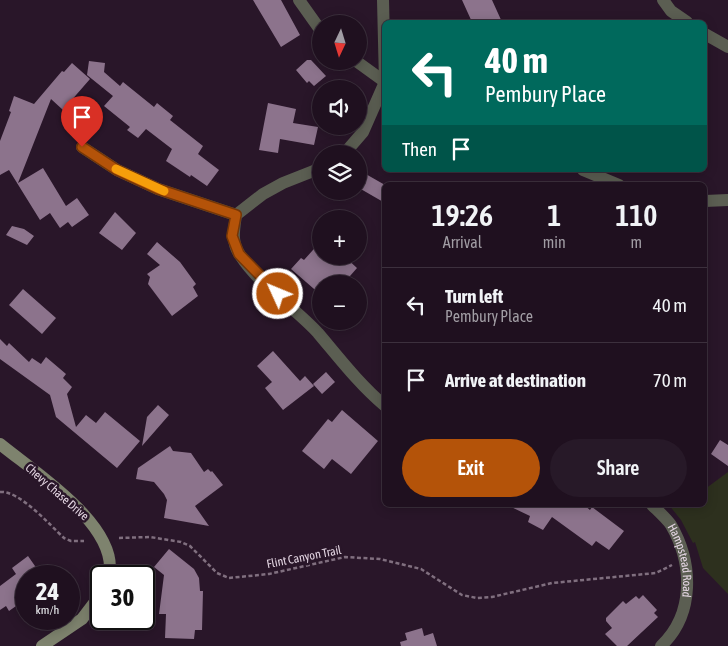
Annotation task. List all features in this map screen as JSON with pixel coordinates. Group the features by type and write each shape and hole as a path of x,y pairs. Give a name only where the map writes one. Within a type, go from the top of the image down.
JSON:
{"main road":[{"name":"Chevy Chase Drive","path":"0,444 80,510 93,525 109,552 109,565"},
{"path":"42,646 82,619 90,608"}],"street":[{"path":"299,0 312,18"},
{"path":"382,0 383,20"},
{"path":"663,0 671,11 684,20"},
{"path":"707,35 728,47"},
{"path":"368,70 382,80"},
{"path":"352,145 363,132 382,89"},
{"path":"82,147 117,170 158,189 236,215"},
{"path":"312,172 283,183 263,194 236,215 232,236 239,254 318,333 366,390 382,403"},
{"path":"588,172 612,182"},
{"path":"707,201 728,200"},
{"name":"Hampstead Road","path":"654,507 670,524 687,566 685,602 679,621 661,646"}],"path":[{"path":"0,492 6,491 20,498 64,538 71,541 84,541"},
{"name":"Flint Canyon Trail","path":"119,538 150,537 181,542 190,546 217,574 229,578 269,574 345,557 380,559 421,568 462,595 477,598 492,597 552,583 656,573 673,564"}],"green space":[{"path":"728,472 728,594 703,568 695,542 693,543 681,520 671,507 707,507 707,488"}],"building":[{"path":"253,0 281,0 300,35 281,47"},
{"path":"462,0 492,0 501,20 471,20"},
{"path":"307,60 311,60 312,70 320,70 326,76 321,80 312,80 312,84 309,81 307,83 296,70"},
{"path":"89,61 105,63 104,72 120,86 123,82 154,107 157,103 173,116 170,120 203,146 198,154 219,170 207,186 166,161 172,149 146,129 138,138 127,130 130,127 104,106 113,96 87,75"},
{"path":"72,63 90,79 63,110 51,99 18,183 43,168 66,206 77,198 89,215 72,227 68,222 60,228 50,213 40,220 9,170 0,175 0,141 11,112 9,111 14,96 34,104 62,71 64,72"},
{"path":"268,103 296,109 293,123 312,126 312,135 316,135 314,145 280,139 278,153 259,150"},
{"path":"367,175 382,183 382,201 367,193"},
{"path":"115,212 136,233 122,250 99,233"},
{"path":"12,226 24,229 34,236 27,245 6,235"},
{"path":"157,242 180,262 196,284 193,287 198,296 172,316 148,284 150,277 147,274 160,265 147,254"},
{"path":"312,251 312,265 354,265 357,268 351,275 312,275 312,287 291,269 301,258 304,260"},
{"path":"23,289 56,318 42,334 9,305"},
{"path":"0,339 7,346 9,343 29,362 32,358 41,364 46,357 66,374 63,378 72,387 67,394 76,427 86,415 96,423 105,412 140,441 117,468 56,417 50,395 0,359"},
{"path":"273,351 300,381 305,376 314,386 283,410 265,388 272,382 257,366"},
{"path":"326,372 335,382 322,394 313,384"},
{"path":"158,405 169,415 142,446 147,417"},
{"path":"342,410 378,441 351,474 332,459 324,469 302,451 328,419 332,422"},
{"path":"720,440 728,445 728,466 711,454"},
{"path":"170,446 173,451 191,453 204,472 208,469 212,471 223,485 195,506 209,526 164,518 167,500 164,494 154,482 136,479 138,468"},
{"path":"511,507 586,507 590,510 592,507 624,531 609,550 596,541 592,546 552,517 543,530 528,522 530,516"},
{"path":"169,549 194,569 199,578 200,591 203,591 202,630 195,630 194,639 165,638 166,614 159,614 164,575 155,566"},
{"path":"28,556 34,565 16,565"},
{"path":"15,575 15,607 9,611 6,606 0,610 0,586"},
{"path":"643,595 657,610 654,613 658,617 627,646 617,646 605,634 612,628 606,621 606,618 623,601 626,604 636,596 639,599"},
{"path":"422,628 424,636 433,633 437,646 401,646 400,642 407,640 405,633"}],"slow traffic":[{"path":"116,169 164,191"}],"route":[{"path":"82,147 117,170 158,189 236,215 232,236 239,254 251,269 278,294"}]}
